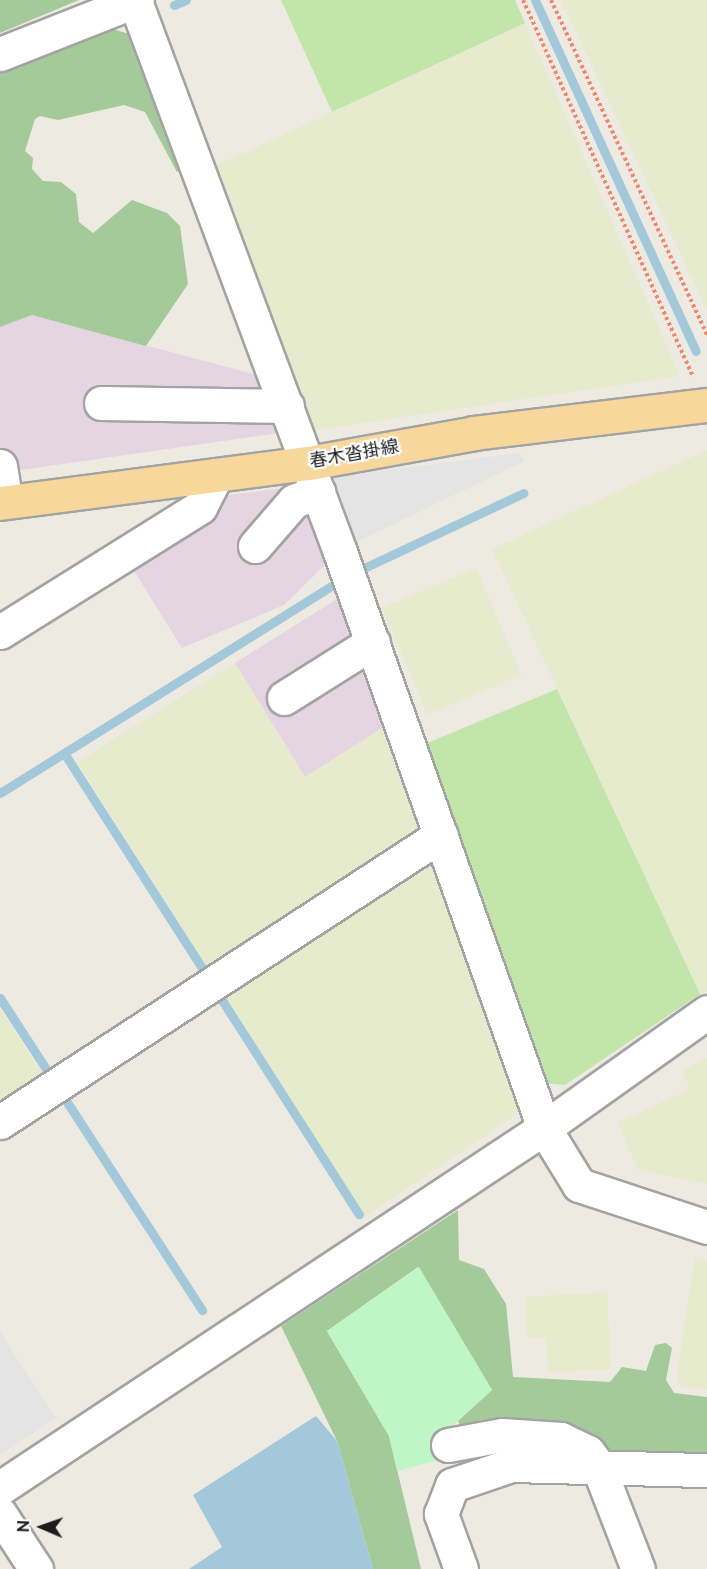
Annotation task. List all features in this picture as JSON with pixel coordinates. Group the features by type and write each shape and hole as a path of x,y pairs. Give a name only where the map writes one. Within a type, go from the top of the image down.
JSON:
{"main road":[{"name":"春木沓掛線","path":"3,502 216,475 313,477 474,433 702,395"}],"street":[{"path":"0,54 123,2 313,477 544,1128 579,1185 707,1227"},
{"path":"102,403 286,406"},
{"path":"0,466 3,502"},
{"path":"0,632 200,507 216,475"},
{"path":"255,546 313,477"},
{"path":"284,698 373,642"},
{"path":"0,1122 441,835"},
{"path":"0,1488 544,1128 707,1012"},
{"path":"448,1445 502,1435 561,1439 588,1452 598,1466 638,1569"},
{"path":"461,1569 441,1514 452,1485 511,1465 707,1470"},
{"path":"0,1514 36,1569"}],"path":[{"path":"523,0 702,395"},
{"path":"552,0 707,335"}],"shaded area":[{"path":"32,315 264,377 285,432 0,473 0,327"},
{"path":"520,453 524,461 357,542 333,477"},
{"path":"302,486 329,561 284,605 182,648 126,558 229,495"},
{"path":"345,594 392,722 305,777 235,663"},
{"path":"0,1332 56,1418 0,1455"}],"green space":[{"path":"0,0 79,0 0,33"},
{"path":"281,0 515,0 525,23 332,112"},
{"path":"561,0 707,0 707,310"},
{"path":"525,23 680,376 315,430 306,425 209,169"},
{"path":"102,26 133,35 182,170 177,172 145,112 124,105 58,120 40,116 35,119 25,151 33,158 32,169 43,181 61,182 76,194 79,222 93,233 132,200 167,213 180,226 188,284 146,346 32,315 0,327 0,68"},
{"path":"707,450 707,991 700,994 492,549"},
{"path":"476,568 521,675 427,715 382,608"},
{"path":"235,663 305,777 392,722 428,830 209,970 77,762"},
{"path":"557,689 700,994 565,1085 543,1083 425,744"},
{"path":"433,851 524,1109 365,1217 221,989"},
{"path":"0,1008 45,1078 0,1108"},
{"path":"707,1058 707,1184 639,1170 617,1123 690,1089 682,1070"},
{"path":"458,1210 459,1260 484,1269 506,1304 513,1377 610,1382 622,1367 646,1371 655,1345 666,1343 672,1348 666,1380 674,1393 707,1397 707,1457 618,1456 565,1430 464,1433 458,1421 492,1390 418,1267 327,1331 389,1436 421,1569 373,1569 337,1441 281,1326"},
{"path":"695,1258 707,1261 707,1389 681,1387 676,1379"},
{"path":"419,1267 492,1390 441,1436 446,1458 397,1471 389,1436 327,1331"},
{"path":"607,1292 611,1369 548,1373 546,1337 527,1338 525,1297"}],"water":[{"path":"316,1416 337,1441 373,1569 189,1569 222,1547 193,1495"}],"waterway":[{"path":"174,5 186,0"},
{"path":"535,0 696,351"},
{"path":"0,793 347,576 523,493"},
{"path":"64,753 205,973"},
{"path":"220,997 359,1214"},
{"path":"0,998 50,1075"},
{"path":"65,1099 202,1310"}]}
